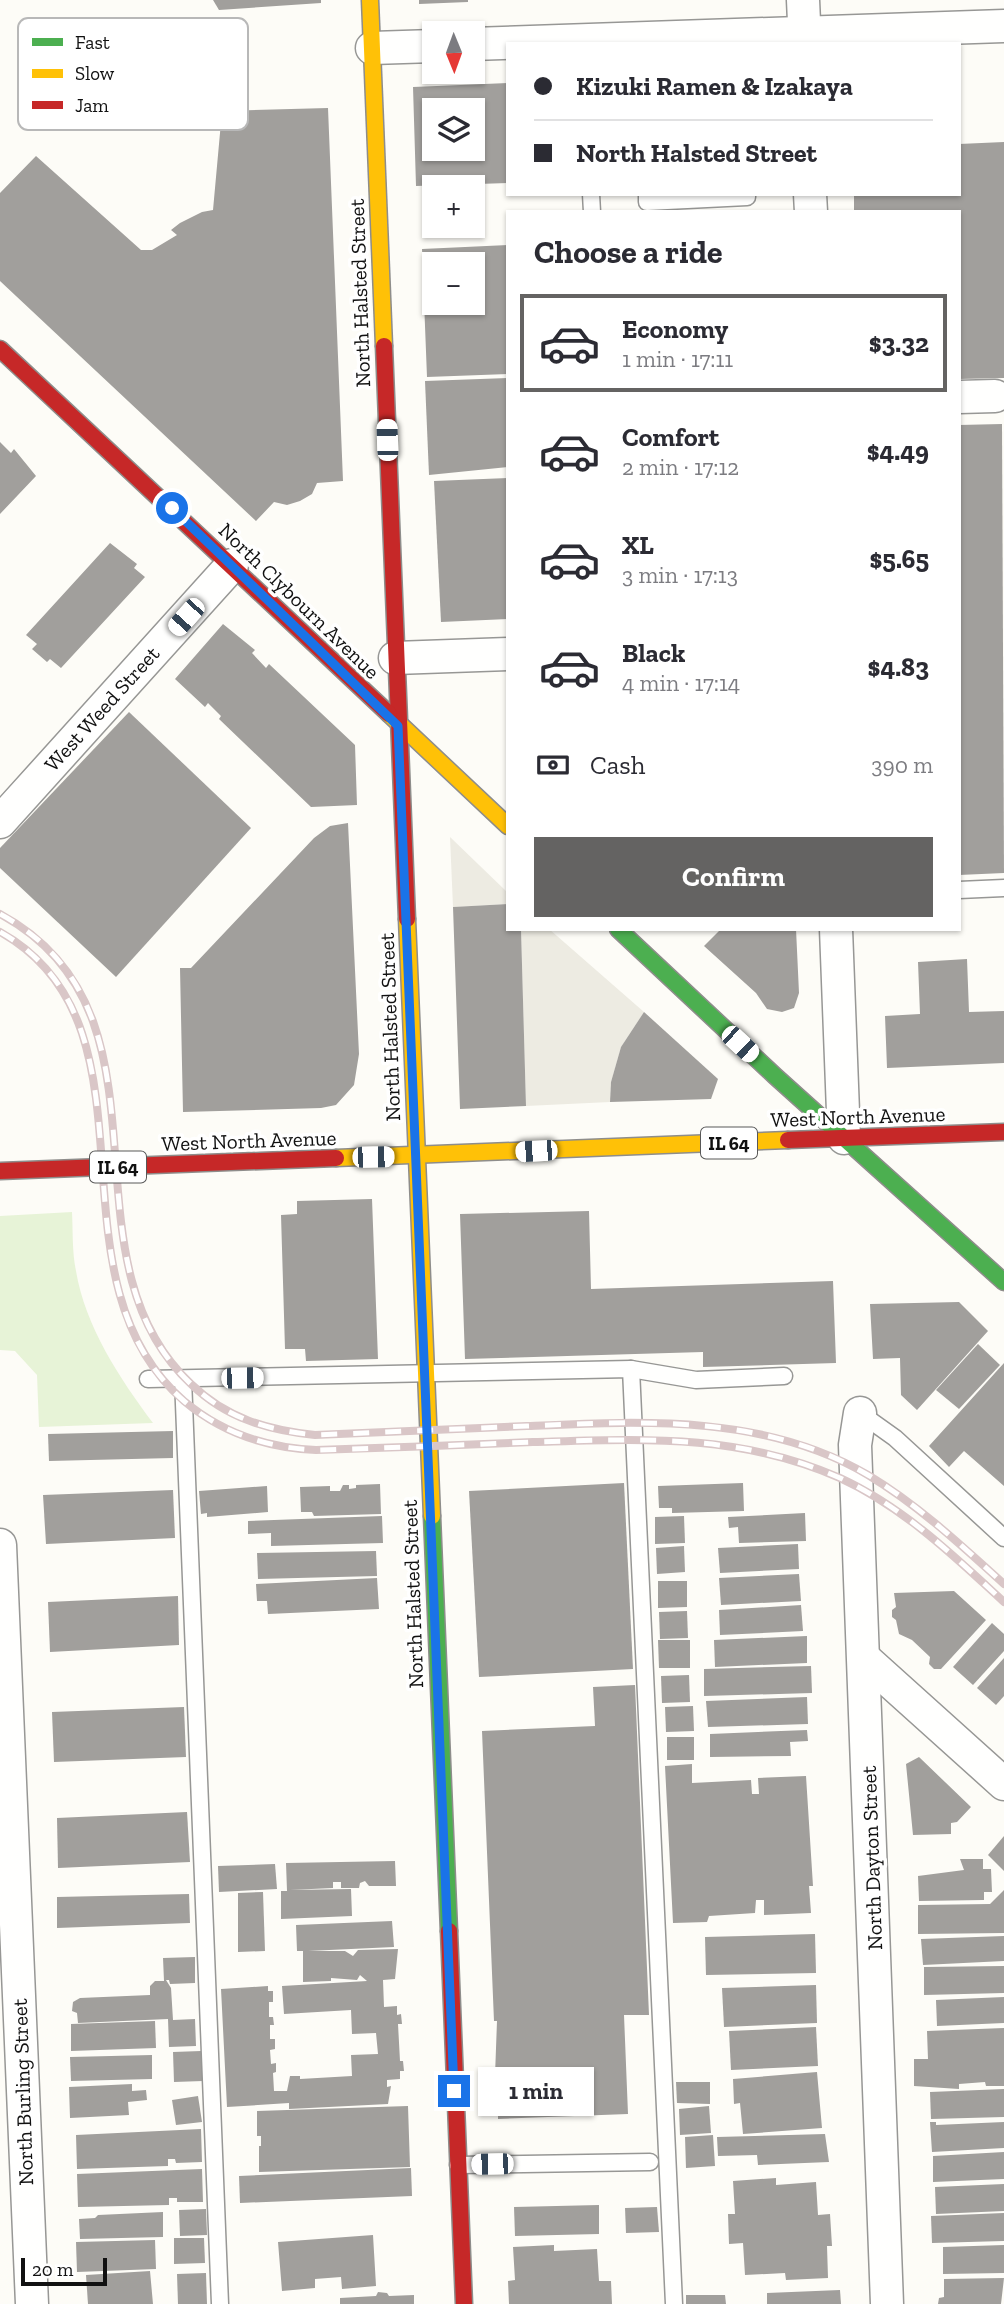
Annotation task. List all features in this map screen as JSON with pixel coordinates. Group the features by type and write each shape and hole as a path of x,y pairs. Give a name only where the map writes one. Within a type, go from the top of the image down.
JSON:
{"main road":[{"name":"North Halsted Street","path":"370,0 464,2304"},
{"name":"North Clybourn Avenue","path":"0,349 232,565 398,726 506,824"},
{"path":"620,931 1004,1282"},
{"name":"West North Avenue","path":"0,1171 1004,1132"}],"street":[{"path":"803,0 804,39"},
{"path":"585,42 804,39 1004,26"},
{"path":"485,44 506,43"},
{"path":"372,48 422,46"},
{"path":"961,397 995,396"},
{"name":"West Weed Street","path":"0,822 232,565"},
{"path":"396,658 506,654"},
{"path":"836,931 844,1138"},
{"name":"North Dayton Street","path":"860,1413 855,1445 887,2304"},
{"name":"North Burling Street","path":"0,1545 32,2304"},
{"path":"865,1659 1004,1784"}],"lane":[{"path":"647,196 647,202 747,196"},
{"path":"961,890 1004,888"},
{"path":"631,1369 674,2304"},
{"path":"148,1379 631,1369 696,1380 784,1376"},
{"path":"183,1379 220,2304"},
{"path":"860,1413 895,1438 1004,1538"},
{"path":"458,2165 650,2162"}],"green space":[{"path":"72,1212 75,1264 87,1312 117,1370 153,1423 39,1427 37,1375 15,1351 0,1350 0,1216"}],"shaded area":[{"path":"450,837 506,891 506,904 453,907"},
{"path":"521,931 551,931 644,1012 621,1047 611,1082 610,1102 526,1106"}],"building":[{"path":"213,0 321,0 321,3 219,10"},
{"path":"419,0 468,0 468,2 419,4"},
{"path":"506,83 506,183 485,184 485,175 422,175 422,186 416,186 413,87"},
{"path":"328,108 343,481 317,483 312,494 287,505 274,502 256,521 0,281 0,193 36,156 141,250 152,250 177,235 171,230 180,223 202,212 213,210 220,130 248,130 248,110"},
{"path":"1004,142 1004,378 961,379 961,210 854,210 854,196 961,196 961,144"},
{"path":"506,245 506,374 427,377 425,315 485,315 485,252 422,252 422,249"},
{"path":"506,378 506,467 429,475 425,381"},
{"path":"1002,424 1004,873 961,875 961,425"},
{"path":"0,442 11,453 14,449 36,476 0,514"},
{"path":"506,478 506,619 441,622 434,481"},
{"path":"110,543 137,564 134,568 145,577 61,668 50,659 47,662 32,649 37,644 26,635"},
{"path":"223,624 255,650 252,653 266,668 269,664 355,745 357,805 311,807 219,719 221,716 208,703 205,707 175,679"},
{"path":"129,712 251,828 116,977 0,868 0,848"},
{"path":"348,823 359,1054 354,1085 336,1105 321,1108 183,1112 180,968 191,968 314,838 330,826"},
{"path":"506,904 506,931 521,931 526,1106 460,1109 453,907"},
{"path":"719,931 796,931 799,993 794,1008 782,1012 767,1009 756,993 704,946"},
{"path":"967,959 969,1012 1004,1011 1004,1063 887,1068 885,1016 920,1014 918,962"},
{"path":"644,1012 718,1079 711,1099 610,1102 611,1082 621,1047"},
{"path":"372,1199 378,1359 306,1361 305,1349 285,1349 281,1215 297,1214 297,1201"},
{"path":"589,1211 591,1289 833,1281 836,1363 703,1367 703,1352 465,1359 460,1214"},
{"path":"959,1302 988,1331 917,1410 901,1395 900,1358 873,1359 870,1304"},
{"path":"978,1344 1000,1365 959,1409 936,1390"},
{"path":"1004,1363 1004,1486 964,1451 949,1467 929,1446"},
{"path":"173,1431 173,1458 49,1461 48,1434"},
{"path":"624,1483 633,1669 479,1677 469,1491"},
{"path":"743,1483 744,1511 672,1513 672,1508 659,1508 658,1486"},
{"path":"380,1484 381,1514 314,1516 312,1512 301,1512 300,1487 330,1486 330,1491 340,1491 343,1485 349,1485 349,1489 356,1488 356,1485"},
{"path":"267,1486 268,1512 207,1517 207,1513 201,1514 199,1491"},
{"path":"173,1490 175,1538 46,1544 43,1495"},
{"path":"805,1513 806,1541 739,1543 738,1527 729,1528 728,1517"},
{"path":"382,1516 383,1543 271,1546 271,1533 248,1534 248,1521"},
{"path":"684,1516 685,1543 655,1544 655,1517"},
{"path":"798,1544 799,1569 720,1573 718,1548"},
{"path":"684,1546 685,1572 657,1574 656,1548"},
{"path":"376,1551 377,1576 258,1579 257,1553"},
{"path":"799,1574 801,1601 721,1605 719,1578"},
{"path":"377,1578 379,1609 268,1614 267,1601 257,1601 256,1584"},
{"path":"658,1581 687,1581 687,1607 658,1608"},
{"path":"954,1591 986,1620 941,1669 934,1669 929,1664 930,1657 912,1640 899,1634 896,1620 892,1617 892,1610 896,1607 894,1593"},
{"path":"178,1596 179,1645 50,1652 48,1602"},
{"path":"801,1605 803,1631 720,1635 719,1610"},
{"path":"687,1611 688,1638 660,1639 659,1612"},
{"path":"992,1623 1004,1634 1004,1651 973,1685 953,1667"},
{"path":"807,1636 807,1663 715,1667 714,1640"},
{"path":"658,1640 690,1640 690,1668 659,1668"},
{"path":"1004,1658 1004,1696 996,1705 977,1688"},
{"path":"811,1666 812,1693 704,1696 704,1669"},
{"path":"689,1675 690,1702 662,1703 661,1676"},
{"path":"635,1685 649,2015 624,2015 628,2114 498,2119 498,2103 494,2103 497,2021 494,2021 482,1731 595,1726 593,1687"},
{"path":"807,1697 808,1724 708,1727 706,1701"},
{"path":"693,1706 694,1731 666,1732 665,1707"},
{"path":"184,1707 186,1757 54,1762 52,1712"},
{"path":"807,1730 808,1741 790,1742 791,1756 710,1757 710,1734"},
{"path":"667,1737 694,1737 694,1760 667,1760"},
{"path":"919,1757 971,1807 957,1822 951,1823 951,1834 913,1835 906,1764"},
{"path":"692,1764 692,1783 751,1780 752,1794 759,1794 758,1778 806,1776 813,1886 809,1886 811,1913 764,1915 764,1900 756,1900 755,1913 709,1916 707,1922 673,1923 665,1766"},
{"path":"187,1812 190,1862 58,1868 57,1818"},
{"path":"1004,1836 1004,1871 988,1855"},
{"path":"960,1859 983,1859 983,1869 991,1869 992,1892 984,1892 984,1900 919,1901 918,1876 964,1870"},
{"path":"395,1861 396,1886 369,1886 365,1881 360,1883 359,1888 341,1888 341,1882 333,1882 333,1888 290,1890 351,1889 352,1916 281,1919 281,1891 287,1891 286,1863"},
{"path":"275,1864 277,1889 219,1892 218,1866"},
{"path":"1004,1890 1004,1933 918,1934 918,1905 990,1904"},
{"path":"263,1892 265,1951 238,1952 238,1893"},
{"path":"189,1894 190,1923 57,1928 57,1897"},
{"path":"392,1921 394,1947 308,1951 345,1951 353,1956 358,1950 398,1949 395,1979 383,1980 384,2007 397,2006 397,2015 401,2014 402,2024 398,2024 400,2061 403,2061 404,2071 400,2071 400,2079 387,2080 387,2087 391,2086 388,2104 289,2109 289,2103 227,2107 221,1989 268,1986 268,1991 273,1991 273,2002 269,2002 269,2017 273,2017 274,2025 270,2025 270,2039 275,2039 275,2049 270,2050 271,2064 276,2063 276,2072 273,2073 274,2091 287,2091 290,2076 300,2076 300,2079 352,2076 351,2055 378,2054 376,2033 352,2034 351,2010 284,2014 282,1986 367,1981 360,1975 357,1980 331,1978 331,1981 303,1982 303,1951 297,1951 296,1925"},
{"path":"815,1934 816,1973 706,1975 705,1937"},
{"path":"1004,1936 1004,1961 923,1965 921,1939"},
{"path":"195,1957 195,1983 170,1984 169,1980 166,1980 171,1988 173,2020 195,2019 196,2046 169,2047 168,2019 78,2023 77,2013 72,2011 73,2002 80,1998 150,1995 150,1986 155,1981 164,1981 163,1958"},
{"path":"1004,1966 1004,1993 924,1995 924,1967"},
{"path":"816,1985 817,2023 724,2027 722,1988"},
{"path":"1004,1997 1004,2023 937,2026 936,2000"},
{"path":"155,2021 156,2048 71,2051 71,2024"},
{"path":"816,2027 818,2066 731,2070 729,2031"},
{"path":"1004,2028 1004,2086 986,2086 985,2082 959,2084 959,2089 914,2086 914,2059 928,2059 927,2031"},
{"path":"201,2051 203,2081 174,2082 173,2052"},
{"path":"152,2055 152,2079 71,2081 70,2057"},
{"path":"817,2072 822,2128 743,2134 740,2103 734,2104 733,2079"},
{"path":"676,2082 710,2082 710,2104 677,2103"},
{"path":"132,2084 132,2091 146,2090 147,2100 128,2102 129,2115 70,2118 69,2087"},
{"path":"1004,2089 1004,2117 931,2119 930,2092"},
{"path":"198,2096 202,2122 176,2125 172,2100"},
{"path":"408,2106 410,2167 259,2172 261,2136 257,2136 257,2111"},
{"path":"709,2106 711,2133 680,2135 679,2109"},
{"path":"930,2122 936,2122 936,2125 1004,2122 1004,2148 932,2152"},
{"path":"201,2129 202,2162 176,2163 175,2159 168,2159 168,2166 77,2169 76,2135"},
{"path":"825,2134 829,2162 758,2165 757,2155 718,2156 717,2137"},
{"path":"713,2135 715,2166 686,2168 685,2137"},
{"path":"1004,2152 1004,2179 933,2182 933,2156"},
{"path":"411,2168 412,2196 240,2203 239,2176"},
{"path":"202,2169 203,2202 177,2202 177,2198 169,2198 169,2205 78,2207 77,2174"},
{"path":"776,2178 776,2185 816,2182 818,2215 830,2214 832,2246 827,2246 828,2278 786,2280 785,2273 745,2275 743,2243 729,2244 728,2214 735,2214 733,2181"},
{"path":"1004,2184 1004,2211 936,2214 935,2187"},
{"path":"599,2205 599,2234 515,2236 514,2207"},
{"path":"657,2207 659,2232 626,2233 625,2208"},
{"path":"206,2209 207,2235 180,2236 179,2210"},
{"path":"163,2212 163,2237 80,2239 79,2219 95,2218 98,2215"},
{"path":"1004,2213 1004,2241 932,2243 931,2216"},
{"path":"373,2235 376,2286 342,2289 341,2277 315,2279 315,2288 282,2291 278,2242"},
{"path":"174,2238 204,2238 205,2263 174,2264"},
{"path":"155,2240 156,2269 77,2272 76,2242"},
{"path":"554,2245 554,2251 597,2249 599,2281 611,2281 612,2304 509,2304 508,2281 515,2280 513,2247"},
{"path":"1004,2245 1004,2273 943,2274 943,2247"},
{"path":"150,2271 153,2304 88,2304 86,2275"},
{"path":"206,2273 207,2304 178,2304 177,2274"},
{"path":"1004,2278 1001,2304 938,2304 939,2298 944,2297 944,2279"},
{"path":"840,2290 841,2304 767,2304 767,2293"},
{"path":"378,2292 387,2293 389,2296 414,2295 414,2304 340,2304 340,2298 376,2296"},
{"path":"686,2295 725,2295 726,2304 686,2304"}],"railway":[{"path":"0,914 56,958 89,1012 106,1073 119,1205 129,1270 151,1331 191,1384 218,1406 264,1426 315,1435 614,1423 658,1423 745,1431 828,1455 868,1475 939,1526 1004,1584"},
{"path":"0,932 51,974 80,1028 95,1089 107,1222 118,1288 141,1349 184,1401 199,1412 246,1437 298,1449 651,1440 726,1446 764,1453 802,1463 840,1478 885,1503 926,1533 1004,1602"}],"traffic: fast":[{"path":"620,931 775,1076 1004,1282"},
{"path":"432,1516 449,1931"}],"traffic: slow":[{"path":"370,0 384,346"},
{"path":"389,714 506,824"},
{"path":"407,919 432,1516"},
{"path":"336,1158 788,1140"}],"traffic: jam":[{"path":"384,346 407,919"},
{"path":"0,349 389,714"},
{"path":"788,1140 1004,1132"},
{"path":"0,1171 336,1158"},
{"path":"449,1931 464,2304"}],"route":[{"path":"172,508 398,726 454,2091"}]}
